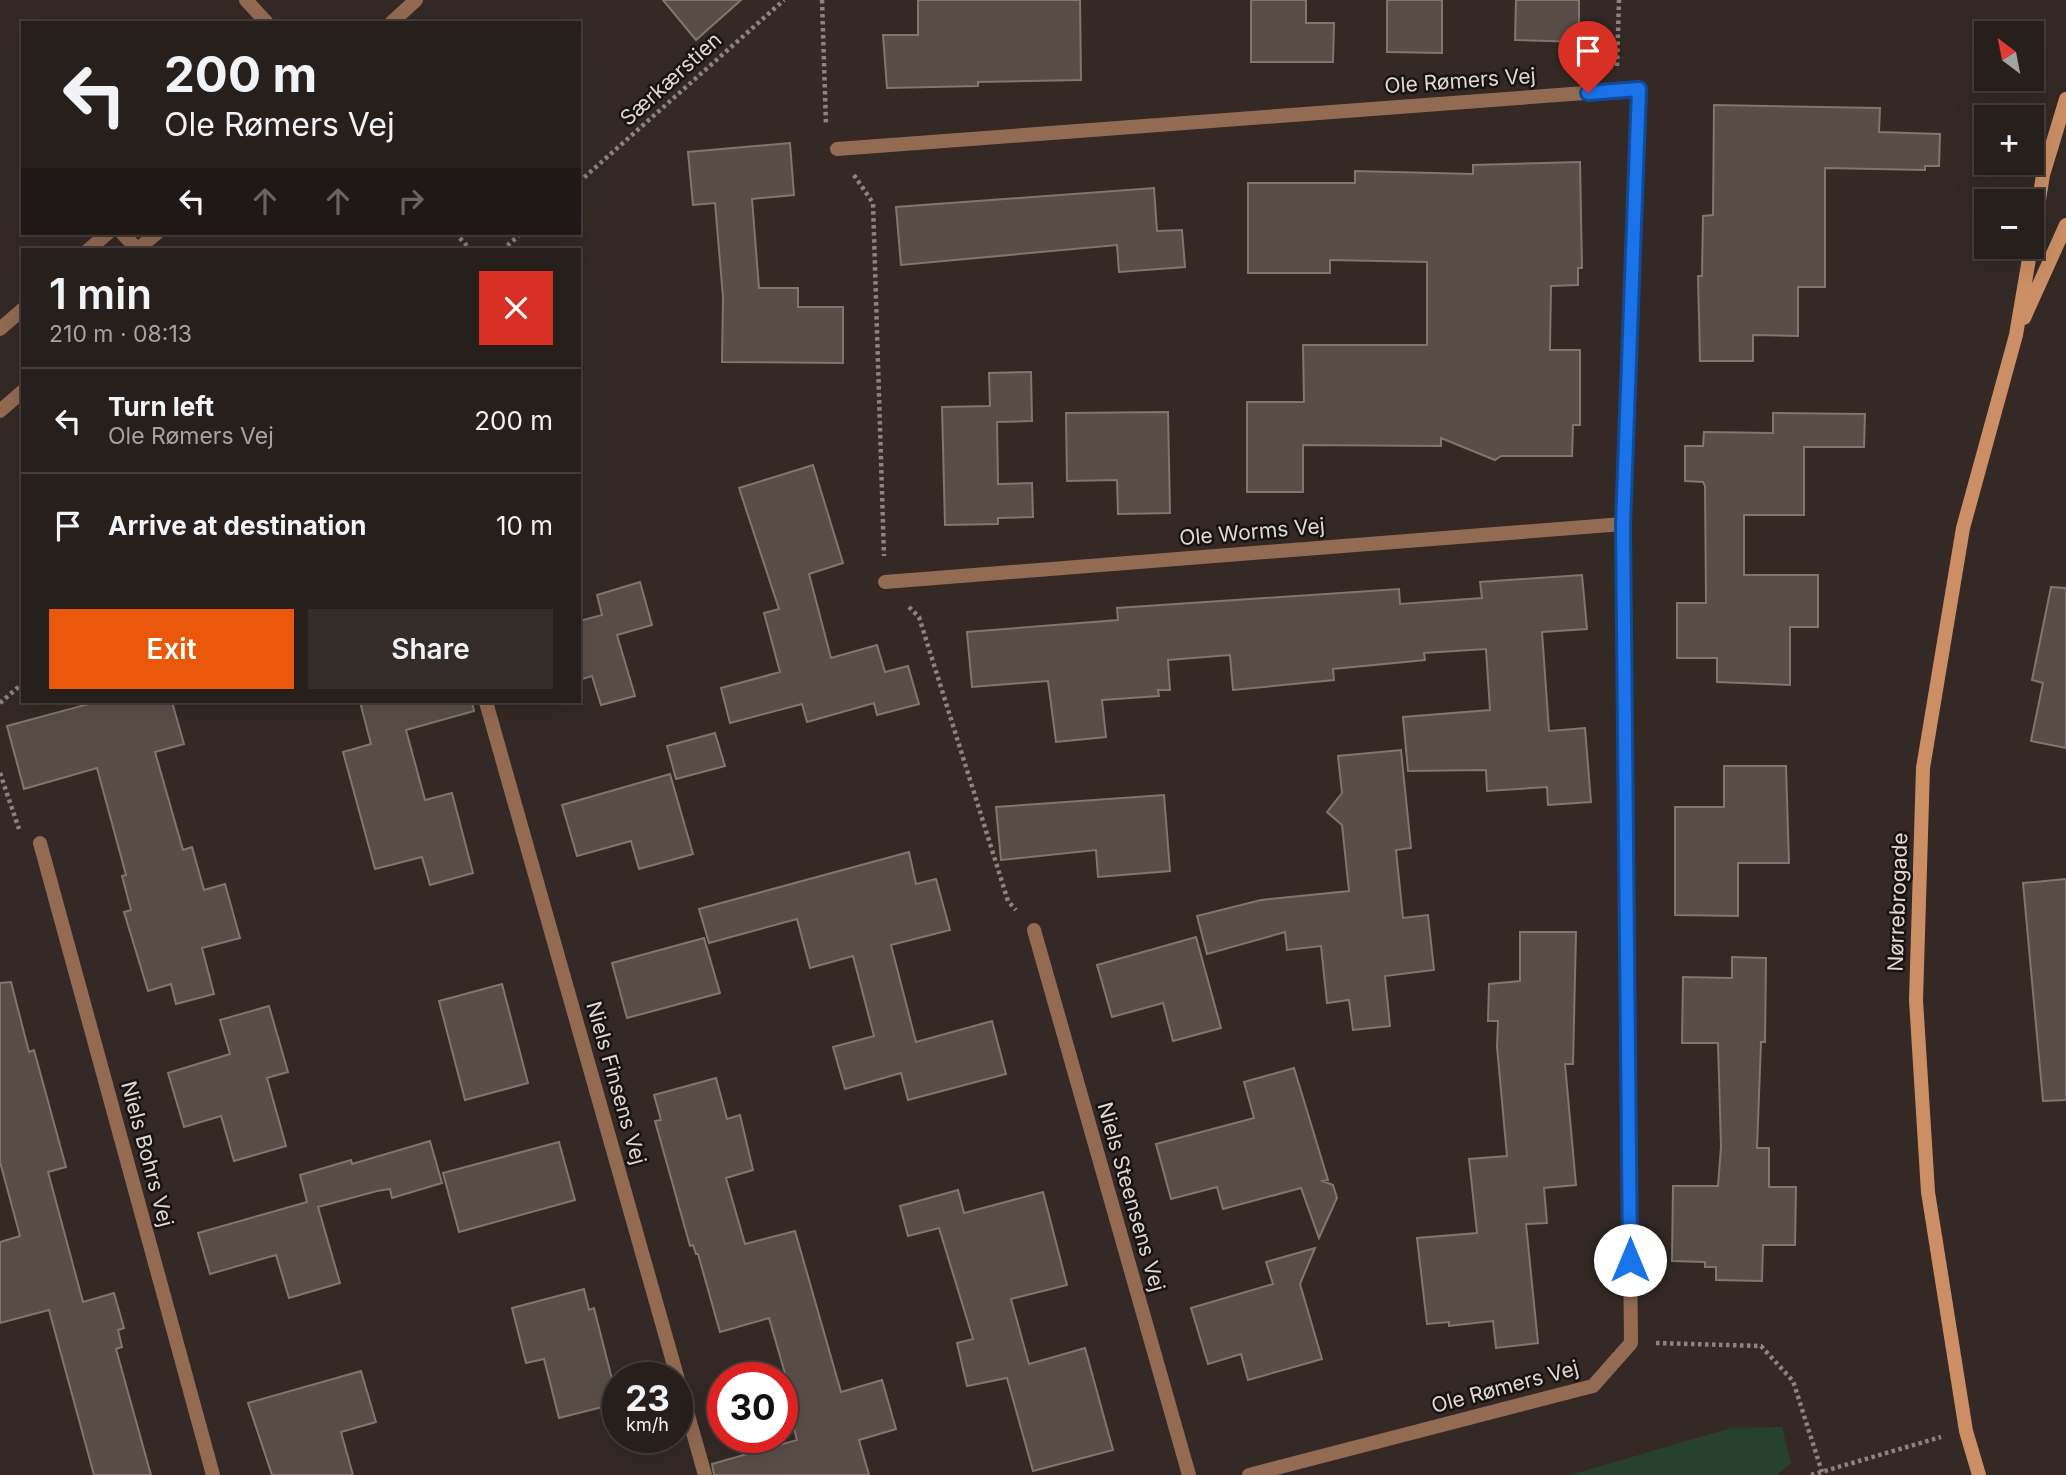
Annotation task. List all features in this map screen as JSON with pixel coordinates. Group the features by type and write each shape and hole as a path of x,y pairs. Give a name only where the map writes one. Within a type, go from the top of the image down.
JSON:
{"street":[{"path":"246,0 265,21"},
{"path":"393,21 416,0"},
{"path":"1616,90 1639,89 1623,524 1631,1343"},
{"name":"Ole Rømers Vej","path":"837,149 1616,90"},
{"name":"Nørrebrogade","path":"2041,189 2066,99"},
{"name":"Nørrebrogade","path":"2016,335 2066,225"},
{"path":"90,248 106,235"},
{"path":"139,248 155,235"},
{"name":"Nørrebrogade","path":"1979,1475 1966,1430 1928,1192 1916,1000 1923,768 1963,528 2016,335 2029,259"},
{"path":"0,329 21,311"},
{"path":"0,411 21,393"},
{"name":"Ole Worms Vej","path":"885,582 1623,524"},
{"name":"Niels Finsens Vej","path":"486,703 705,1475"},
{"name":"Niels Bohrs Vej","path":"40,844 213,1475"},
{"name":"Niels Steensens Vej","path":"1034,930 1189,1475"},
{"name":"Ole Rømers Vej","path":"1250,1475 1593,1386 1631,1343"}],"path":[{"name":"Særkærstien","path":"581,180 784,0"},
{"path":"822,0 824,122 837,149 873,203 885,582 919,617 1009,901 1034,930"},
{"path":"1616,90 1619,0"},
{"path":"504,248 520,235"},
{"path":"0,703 21,684"},
{"path":"0,774 19,828 40,844"},
{"path":"1631,1343 1761,1346 1793,1381 1822,1472"},
{"path":"1811,1475 1966,1430"}],"green space":[{"path":"1782,1427 1791,1463 1777,1475 1570,1475 1731,1428"}],"building":[{"path":"663,0 741,0 696,40"},
{"path":"918,0 1080,0 1081,80 978,82 978,86 887,88 883,35 918,35"},
{"path":"1251,0 1306,0 1306,23 1334,23 1333,62 1251,62"},
{"path":"1387,0 1442,0 1442,53 1387,52"},
{"path":"1516,0 1579,0 1579,42 1515,40"},
{"path":"1714,105 1880,108 1879,132 1940,134 1939,166 1925,166 1925,170 1825,168 1825,287 1798,287 1798,336 1753,335 1753,361 1700,361 1698,276 1702,276 1703,216 1713,215"},
{"path":"790,143 794,195 752,199 759,288 798,288 798,307 843,307 843,363 722,362 723,297 715,203 693,205 688,152"},
{"path":"1580,162 1582,268 1578,268 1578,285 1551,286 1550,350 1580,350 1580,425 1573,425 1572,456 1501,456 1495,460 1441,438 1441,446 1303,445 1303,492 1247,492 1247,402 1304,402 1303,345 1427,345 1427,262 1330,260 1330,273 1248,273 1248,183 1355,183 1355,171 1473,174 1473,165"},
{"path":"1154,188 1157,231 1182,230 1185,267 1119,272 1117,245 901,265 896,207"},
{"path":"1031,372 1032,421 997,422 998,484 1032,483 1033,517 998,518 998,524 945,525 942,407 990,406 989,373"},
{"path":"1168,412 1170,513 1118,514 1117,480 1067,481 1066,413"},
{"path":"1773,413 1865,414 1864,447 1804,447 1804,515 1744,515 1744,575 1818,575 1818,627 1790,627 1790,685 1717,682 1717,658 1677,658 1677,603 1706,603 1705,486 1703,482 1685,481 1685,446 1703,446 1704,432 1773,433"},
{"path":"813,465 843,563 809,574 831,658 877,645 885,672 908,666 919,704 877,715 874,703 807,722 802,704 730,723 721,688 780,672 764,613 779,609 739,488"},
{"path":"1582,575 1587,629 1542,632 1549,731 1585,728 1591,802 1548,805 1547,787 1487,791 1486,770 1408,771 1403,717 1490,710 1486,649 1424,653 1425,660 1333,669 1334,680 1233,690 1230,655 1168,660 1170,690 1158,690 1159,696 1102,700 1106,737 1056,742 1048,681 972,687 967,632 1118,620 1117,608 1399,589 1400,604 1482,598 1480,582"},
{"path":"640,582 652,625 617,635 635,696 601,705 592,676 581,679 581,620 602,615 597,595"},
{"path":"2051,587 2066,588 2066,748 2031,741 2043,683 2032,680"},
{"path":"92,703 172,703 184,744 155,752 183,850 192,847 204,890 225,884 240,938 202,948 214,994 176,1004 171,984 148,991 124,912 131,910 122,876 126,875 97,768 24,789 7,726"},
{"path":"360,703 472,703 474,711 406,730 425,800 452,793 473,873 430,885 422,857 375,869 343,752 371,744"},
{"path":"715,733 725,766 676,779 667,746"},
{"path":"1401,750 1411,848 1396,850 1403,918 1428,915 1434,970 1385,976 1390,1026 1353,1030 1349,1000 1327,1003 1321,946 1287,950 1285,932 1207,954 1197,916 1261,900 1349,891 1342,825 1327,812 1342,793 1338,756"},
{"path":"1724,766 1786,766 1789,863 1738,863 1738,916 1675,915 1675,807 1724,807"},
{"path":"670,774 693,854 639,869 631,841 577,856 562,805"},
{"path":"1164,795 1170,871 1098,877 1096,850 1001,860 996,807"},
{"path":"909,852 916,884 936,879 950,930 891,945 916,1042 992,1021 1006,1074 908,1100 901,1073 845,1089 833,1047 874,1036 853,956 810,968 797,919 709,943 699,909"},
{"path":"2066,879 2066,1100 2043,1101 2023,883"},
{"path":"1520,932 1576,932 1573,1064 1565,1064 1576,1185 1544,1188 1547,1223 1526,1224 1538,1343 1496,1348 1493,1321 1449,1326 1449,1322 1427,1324 1417,1238 1477,1233 1469,1159 1507,1156 1497,1047 1498,1021 1488,1021 1489,984 1520,981"},
{"path":"1196,937 1221,1028 1173,1041 1163,1003 1112,1017 1097,965"},
{"path":"704,938 720,993 627,1018 612,963"},
{"path":"1732,957 1766,958 1765,1042 1761,1042 1757,1148 1769,1148 1769,1187 1796,1187 1795,1245 1763,1245 1762,1281 1716,1280 1716,1267 1705,1267 1705,1262 1672,1261 1673,1186 1718,1186 1721,1147 1718,1043 1682,1043 1683,977 1732,978"},
{"path":"11,982 29,1052 34,1050 66,1167 48,1172 83,1302 114,1293 124,1328 118,1330 122,1347 116,1349 151,1475 94,1475 49,1310 0,1323 0,1242 20,1236 0,1162 0,983"},
{"path":"502,984 528,1083 465,1100 439,1001"},
{"path":"269,1006 288,1072 267,1078 286,1146 234,1161 221,1116 184,1127 168,1073 230,1054 220,1020"},
{"path":"1294,1068 1328,1180 1323,1181 1333,1185 1337,1198 1319,1238 1301,1188 1223,1209 1217,1187 1171,1199 1156,1144 1254,1118 1244,1082"},
{"path":"716,1078 727,1119 740,1115 753,1170 726,1178 745,1244 795,1231 841,1392 882,1380 896,1429 859,1440 869,1475 714,1475 712,1464 751,1453 798,1453 798,1362 782,1362 769,1318 720,1332 698,1254 693,1245 690,1246 655,1121 661,1120 654,1095"},
{"path":"430,1141 442,1183 392,1198 390,1189 318,1207 340,1283 289,1298 276,1255 210,1274 198,1233 307,1202 300,1175 351,1160 352,1164"},
{"path":"559,1142 575,1200 459,1232 443,1173"},
{"path":"958,1190 964,1213 1043,1192 1067,1285 1011,1299 1029,1364 1085,1348 1113,1450 1033,1471 1007,1378 967,1386 957,1343 973,1339 939,1228 908,1236 900,1206"},
{"path":"1315,1248 1300,1284 1322,1359 1248,1380 1241,1354 1208,1364 1191,1308 1273,1284 1266,1262"},
{"path":"584,1289 589,1310 594,1308 608,1362 602,1362 602,1407 559,1418 544,1359 526,1363 512,1308"},
{"path":"361,1371 376,1422 341,1432 353,1475 272,1475 248,1403"}],"route":[{"path":"1588,93 1639,89 1623,524 1630,1260"}]}
